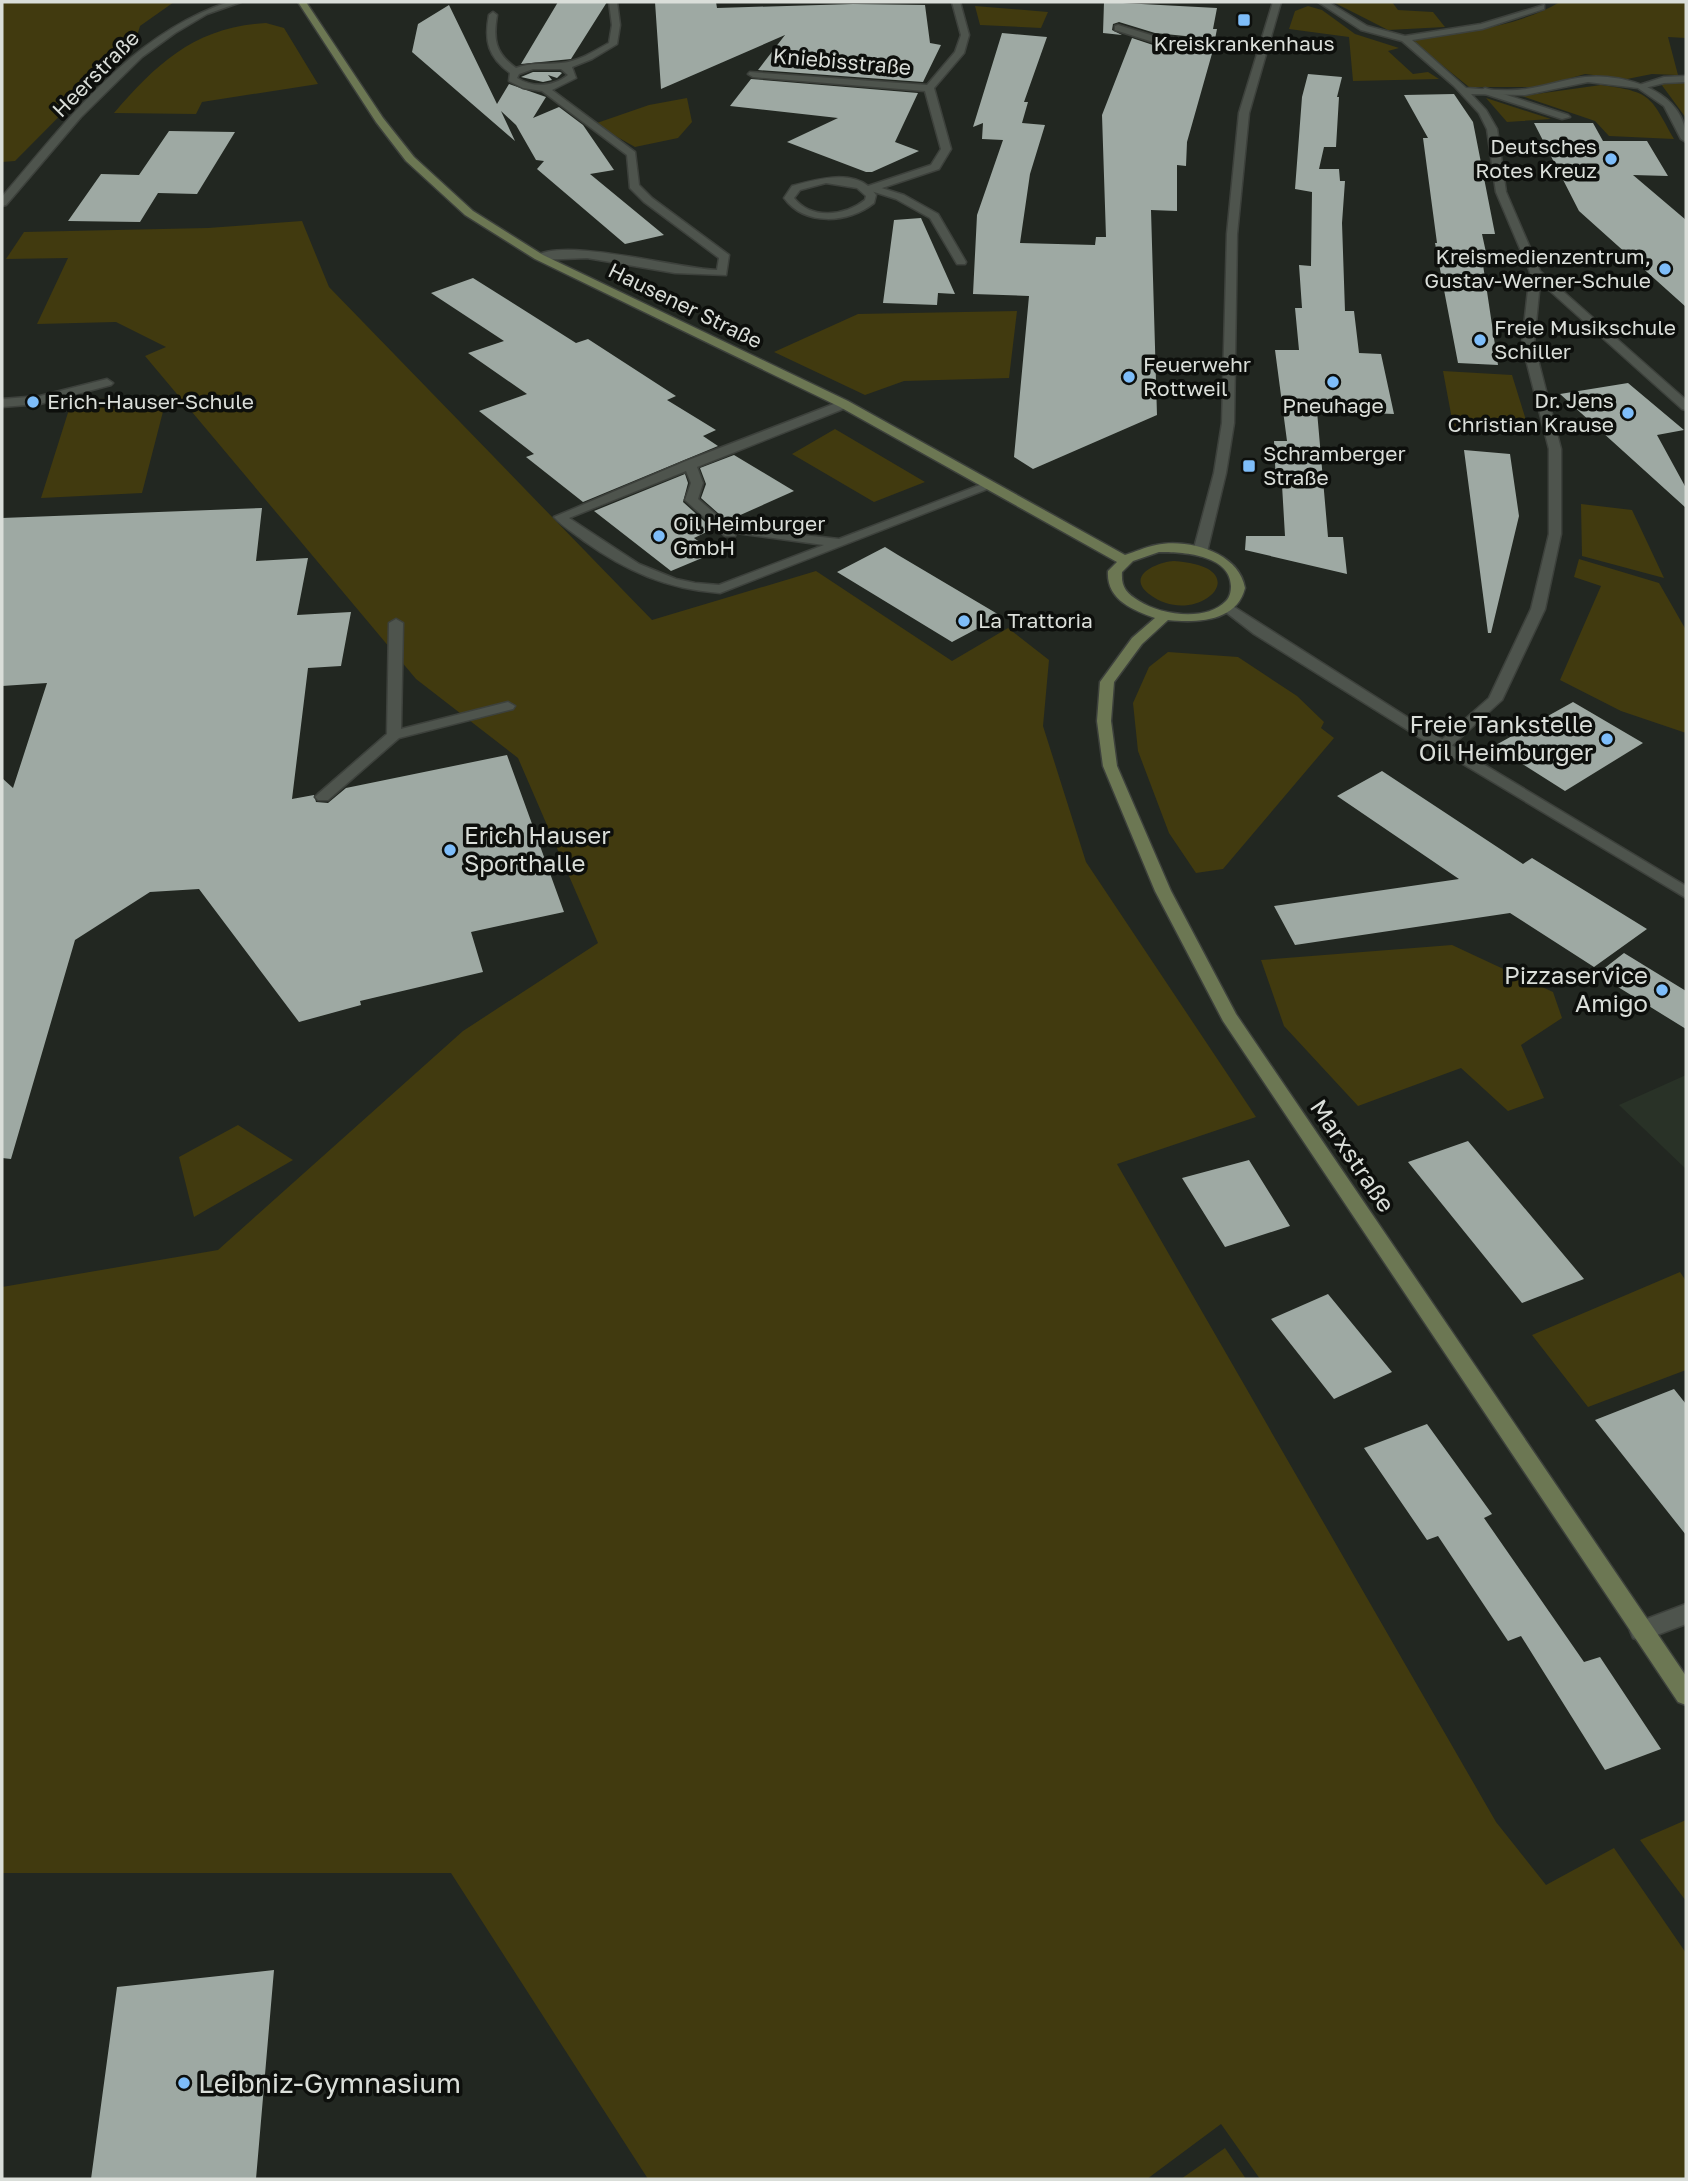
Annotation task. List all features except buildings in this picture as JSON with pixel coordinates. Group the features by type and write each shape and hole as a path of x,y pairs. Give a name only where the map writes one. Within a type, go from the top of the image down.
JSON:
{"main road":[{"name":"Hausener Straße","path":"302,2 380,120 410,159 469,213 539,257 844,404 1124,560"},
{"path":"1158,548 1200,552 1223,563 1238,577 1241,588 1237,598 1228,607 1200,618 1164,617 1147,612 1121,597 1115,587 1113,577 1116,568 1139,552 1158,548"},
{"name":"Marxstraße","path":"1164,617 1137,641 1107,682 1104,721 1110,766 1163,891 1229,1017 1686,1695"}],"street":[{"name":"Heerstraße","path":"2,203 99,94 137,59 183,23 219,4 237,2"},
{"path":"562,66 569,69 573,76 563,84 544,88 520,85 512,79 515,72 536,65 562,66 591,57 613,44 617,25 613,2"},
{"name":"Kniebisstraße","path":"929,88 959,53 965,35 956,2"},
{"path":"1200,552 1220,474 1228,423 1232,234 1244,113 1277,2"},
{"path":"1322,2 1364,28 1405,39 1482,26 1545,4"},
{"path":"493,15 489,37 493,49 498,60 515,72"},
{"path":"1118,28 1153,39 1263,50"},
{"path":"1405,39 1464,91 1492,129 1501,192 1535,272 1686,405"},
{"name":"Kniebisstraße","path":"752,74 929,88"},
{"path":"1464,91 1525,92 1588,79 1642,86 1668,104 1686,139"},
{"path":"1642,86 1664,79 1686,79"},
{"path":"539,257 559,253 612,255 697,274 722,273 725,257 634,186 632,154 544,88"},
{"name":"Kniebisstraße","path":"871,189 934,167 946,149 929,88"},
{"path":"1485,91 1565,117"},
{"path":"871,189 870,201 865,206 845,214 807,212 798,208 789,198 796,188 814,181 850,182 900,197 934,216 961,262"},
{"path":"1443,746 1495,700 1538,609 1555,534 1555,449 1528,344 1535,272"},
{"path":"2,403 40,400 107,383"},
{"path":"844,404 560,517 622,562 660,581 693,589 720,589 989,486"},
{"path":"690,464 697,483 691,500 735,537"},
{"path":"722,526 767,535 842,542"},
{"path":"1228,607 1259,631 1443,746 1686,893"},
{"path":"394,735 396,623"},
{"path":"323,797 394,735 508,705"},
{"path":"1641,1631 1686,1614"}],"shaded area":[{"path":"2,2 174,2 140,26 136,39 15,161 2,162"},
{"path":"1333,2 1392,2 1398,10 1433,12 1445,27 1388,30"},
{"path":"1560,2 1686,2 1686,38 1668,37 1678,75 1652,74 1627,79 1585,74 1539,87 1469,87 1411,40 1507,23 1543,11"},
{"path":"975,6 1048,12 1041,28 980,25"},
{"path":"1308,6 1322,10 1355,34 1399,48 1388,51 1413,74 1428,72 1439,79 1353,81 1349,37 1289,29 1295,11"},
{"path":"266,23 284,28 318,84 202,102 196,114 114,113 146,78 180,50 219,32"},
{"path":"1686,83 1686,118 1661,84"},
{"path":"1601,85 1631,90 1648,98 1660,113 1674,139 1609,136 1595,121 1522,96"},
{"path":"687,98 692,122 678,138 635,147 594,124 649,105"},
{"path":"1486,98 1551,119 1507,122"},
{"path":"302,221 329,287 652,620 816,571 952,661 1008,628 1049,660 1043,726 1086,862 1256,1117 1117,1164 1496,1822 1546,1885 1614,1848 1686,1953 1686,2179 1260,2179 1221,2124 1147,2179 648,2179 451,1873 2,1873 2,1287 218,1250 463,1031 598,943 518,758 416,679 145,356 166,347 116,322 37,324 68,258 6,259 24,232 208,228"},
{"path":"1017,311 1009,378 904,381 865,395 774,352 858,314"},
{"path":"1443,371 1512,375 1529,430 1454,430"},
{"path":"167,396 142,493 41,498 72,400"},
{"path":"835,429 925,482 874,502 792,454"},
{"path":"1581,504 1632,510 1664,578 1582,556"},
{"path":"1579,559 1659,583 1686,630 1686,733 1621,711 1560,680 1601,586 1574,577"},
{"path":"1174,561 1200,566 1214,574 1218,584 1212,594 1201,601 1185,605 1167,603 1149,594 1143,587 1142,575 1153,567"},
{"path":"1168,652 1238,657 1297,696 1324,722 1321,728 1334,738 1223,869 1196,873 1169,833 1138,751 1133,703 1149,667"},
{"path":"1452,945 1553,992 1562,1018 1521,1045 1544,1098 1508,1111 1461,1068 1358,1106 1284,1026 1261,960"},
{"path":"1686,1075 1686,1169 1619,1105"},
{"path":"238,1125 293,1160 194,1217 179,1157"},
{"path":"1680,1272 1686,1281 1686,1370 1588,1407 1532,1335"},
{"path":"1686,1820 1686,1901 1640,1840"},
{"path":"1225,2148 1246,2179 1181,2179"}],"place":[{"name":"Kreiskrankenhaus","path":"1244,20"},
{"name":"Deutsches Rotes Kreuz","path":"1611,159"},
{"name":"Kreismedienzentrum, Gustav-Werner-Schule","path":"1665,269"},
{"name":"Freie Musikschule Schiller","path":"1480,340"},
{"name":"Feuerwehr Rottweil","path":"1129,377"},
{"name":"Pneuhage","path":"1333,382"},
{"name":"Erich-Hauser-Schule","path":"33,402"},
{"name":"Dr. Jens Christian Krause","path":"1628,413"},
{"name":"Schramberger Straße","path":"1249,466"},
{"name":"Oil Heimburger GmbH","path":"659,536"},
{"name":"La Trattoria","path":"964,621"},
{"name":"Freie Tankstelle Oil Heimburger","path":"1607,739"},
{"name":"Erich Hauser Sporthalle","path":"450,850"},
{"name":"Pizzaservice Amigo","path":"1662,990"},
{"name":"Leibniz-Gymnasium","path":"184,2083"}]}
